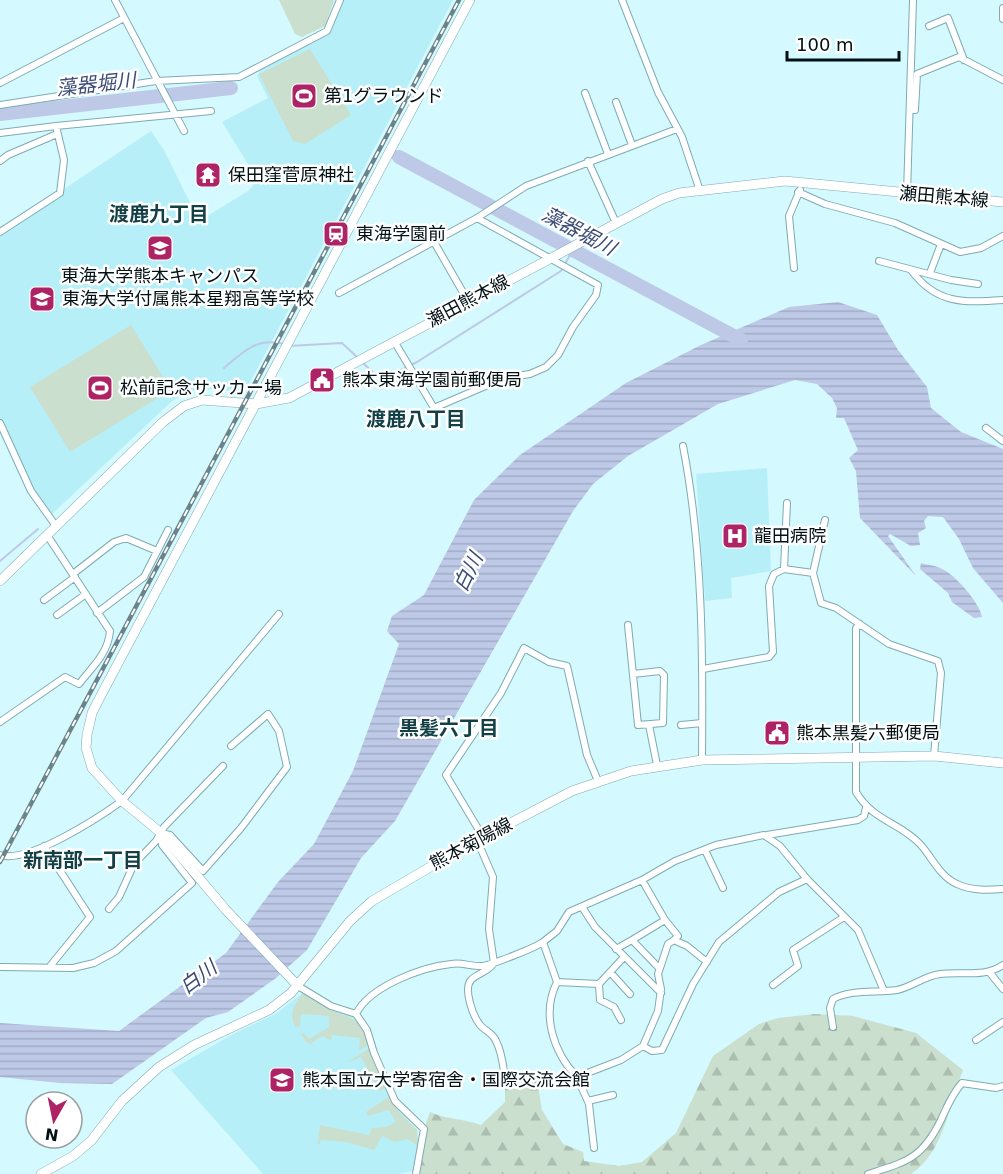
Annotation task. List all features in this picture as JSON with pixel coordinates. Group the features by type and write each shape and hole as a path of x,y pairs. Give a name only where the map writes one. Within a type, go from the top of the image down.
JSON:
{"main road":[{"path":"298,986 226,910 161,833 122,801 92,768 86,748 92,713 470,0"},
{"name":"瀬田熊本線","path":"0,581 163,422 184,406 213,400 256,404 289,398 662,199 700,191 785,181 1003,202"},
{"name":"熊本菊陽線","path":"41,1174 74,1156 91,1141 127,1096 159,1067 194,1045 269,1010 298,986 350,921 372,901 480,839 573,791 598,781 657,765 702,760 856,755 934,756 1003,763"}],"street":[{"path":"115,0 184,131"},
{"path":"0,105 158,83 239,77 327,31 333,22 340,0"},
{"path":"621,0 658,92 677,129 700,191"},
{"path":"907,193 913,0"},
{"path":"998,0 1003,8 1003,19"},
{"path":"0,83 124,18"},
{"path":"929,26 948,18 965,61"},
{"path":"910,110 915,110 917,74 958,57 1003,80"},
{"path":"585,93 608,154"},
{"path":"616,102 632,145"},
{"path":"0,133 174,113 211,111"},
{"path":"0,232 60,193 63,160 56,126"},
{"path":"339,293 477,218 526,186 677,129"},
{"path":"0,161 8,154 57,134"},
{"path":"588,161 616,223"},
{"path":"795,268 789,216 804,183"},
{"path":"798,192 825,204 895,223 960,252 981,248 1003,236"},
{"path":"394,341 434,408 504,378 530,374 546,367 558,355 573,327 599,290 598,285 553,257 477,218"},
{"path":"434,242 468,302"},
{"path":"930,273 940,244"},
{"path":"879,261 951,280 978,284"},
{"path":"911,270 923,286 940,297 961,300 1003,300"},
{"path":"0,423 31,491 56,526"},
{"path":"986,428 1003,441"},
{"path":"683,446 690,480 700,596 703,669 702,760"},
{"path":"784,569 787,502"},
{"path":"825,520 813,573 822,603 860,624 889,644 938,661 940,673 934,756"},
{"path":"97,613 144,577 168,530"},
{"path":"0,722 65,677 79,684 104,654 109,642 110,632 47,535"},
{"path":"44,600 114,542 126,538 157,551"},
{"path":"703,669 769,657 773,652 769,586 774,574 784,569 813,573"},
{"path":"57,615 86,594"},
{"path":"0,855 14,857 44,846 91,822 122,801 279,614"},
{"path":"860,624 856,628 856,792 866,808 917,841 947,879 957,885 980,890 1003,889"},
{"path":"628,625 638,725 663,723 664,675 660,671 633,674"},
{"path":"536,1075 505,1078 497,1042 479,1024 473,1008 469,985 472,979 490,969 494,963 489,930 493,877 480,839 446,775 501,693 524,648 549,662 567,666 584,745 598,781"},
{"path":"161,833 170,835 203,871 241,828 287,767 279,730 268,714 231,746"},
{"path":"681,725 702,723"},
{"path":"649,725 657,765"},
{"path":"109,909 118,897 134,864 223,766"},
{"path":"356,1014 363,1002 374,992 431,968 460,963 478,966 494,963 543,942 557,931 569,912 642,880 675,861 717,845 858,820 864,816 866,808"},
{"path":"0,967 35,968 51,965 73,968 94,963 116,951 192,883 162,845 161,833"},
{"path":"764,836 780,846 864,941 884,991"},
{"path":"44,846 90,917 51,965"},
{"path":"705,850 723,888"},
{"path":"643,1046 652,1051 662,1050 693,984 719,942 734,927 779,892 807,879"},
{"path":"577,1077 621,1060 643,1046 651,1031 661,993 659,968 668,944 678,936 665,920 642,880"},
{"path":"582,907 595,927 661,993"},
{"path":"773,985 798,966 793,950 844,917"},
{"path":"616,949 665,920"},
{"path":"632,940 659,968"},
{"path":"674,940 684,943 706,962"},
{"path":"543,942 557,982 552,992 549,1019 564,1064 577,1077 588,1101 594,1148"},
{"path":"621,1020 614,1007 600,1000 599,984 624,957"},
{"path":"833,1027 830,1008 833,999 843,994 899,989 921,978 938,974 990,973 1003,965"},
{"path":"610,972 630,994"},
{"path":"990,973 1003,989"},
{"path":"557,982 599,984"},
{"path":"298,986 331,1006 356,1014 367,1030 374,1053 395,1101 424,1129 416,1174"},
{"path":"976,1040 1003,1022"},
{"path":"868,1174 912,1158 931,1136 954,1091 962,1083 996,1088 1003,1086"},
{"path":"588,1101 613,1095"}],"shaded area":[{"name":"東海大学熊本キャンパス","path":"344,0 453,0 247,388 239,392 213,389 190,392 172,401 51,515 27,477 0,420 0,235 63,195 64,189 151,131 164,150 199,221 248,191 258,180 222,122 268,98 257,76 260,71 330,32"},
{"name":"龍田病院","path":"767,468 771,571 731,578 732,598 705,601 696,474"},
{"name":"熊本国立大学寄宿舎・国際交流会館","path":"306,990 328,1009 355,1018 361,1025 392,1102 417,1130 418,1142 413,1171 399,1174 263,1174 171,1070 233,1034 277,1013"}],"green space":[{"path":"279,0 334,0 325,26 302,37 295,34"},
{"name":"第1グラウンド","path":"310,49 351,115 305,144 293,141 259,74"},
{"name":"松前記念サッカー場","path":"131,325 171,390 70,452 30,387"},
{"path":"306,990 329,1009 358,1023 369,1045 359,1050 360,1038 332,1035 331,1041 323,1036 312,1042 313,1045 306,1042 301,1034 304,1033 309,1039 329,1027 329,1016 301,1014 300,1026 296,1027 292,1017 293,1012 296,1003"},
{"path":"815,1014 853,1016 916,1033 963,1070 938,1141 922,1165 911,1174 416,1174 424,1129 430,1112 481,1125 505,1102 505,1078 536,1075 542,1110 563,1144 583,1152 584,1161 619,1166 642,1162 676,1133 713,1056 759,1024 778,1018"},
{"path":"370,1048 385,1082 384,1089 380,1091 361,1057 346,1063"},
{"path":"390,1096 398,1111 417,1130 418,1146 408,1139 394,1142 382,1136 374,1150 346,1142 321,1140 318,1144 320,1125 369,1135 372,1128 386,1127 396,1122 389,1110 368,1116 366,1112"}],"water":[{"name":"白川","path":"838,302 877,315 898,350 927,387 931,408 961,432 1003,449 1003,603 973,568 959,539 943,517 928,516 924,521 926,528 918,533 920,545 911,546 890,534 888,536 916,576 860,518 856,471 849,458 858,450 844,418 836,418 837,408 832,398 817,384 795,380 718,404 628,456 593,484 573,511 395,821 361,858 307,950 276,978 228,1012 206,1018 112,1084 60,1083 0,1077 0,1023 119,1031 226,953 278,882 314,844 353,771 399,644 387,631 392,616 424,595 474,500 520,455 626,383 701,345 789,307"},
{"path":"921,563 946,571 959,582 977,604 982,617 974,618 952,602 948,593 920,569"}],"waterway":[{"name":"藻器堀川","path":"0,114 231,88"},
{"name":"藻器堀川","path":"399,157 741,340"},
{"path":"362,362 381,380 417,362 561,271 570,255"},
{"path":"224,368 258,344 266,342 284,344"},
{"path":"289,346 342,343 358,358"},
{"path":"0,561 38,529"}],"railway":[{"path":"0,862 459,0"}],"place":[{"name":"第1グラウンド","path":"304,96"},
{"name":"保田窪菅原神社","path":"208,175"},
{"name":"東海学園前","path":"336,234"},
{"name":"東海大学熊本キャンパス","path":"160,248"},
{"name":"東海大学付属熊本星翔高等学校","path":"42,299"},
{"name":"熊本東海学園前郵便局","path":"322,380"},
{"name":"松前記念サッカー場","path":"100,388"},
{"name":"龍田病院","path":"735,536"},
{"name":"熊本黒髪六郵便局","path":"777,733"},
{"name":"熊本国立大学寄宿舎・国際交流会館","path":"282,1080"}],"district":[{"name":"渡鹿九丁目","path":"159,214"},
{"name":"渡鹿八丁目","path":"416,419"},
{"name":"黒髪六丁目","path":"449,728"},
{"name":"新南部一丁目","path":"83,860"}]}
